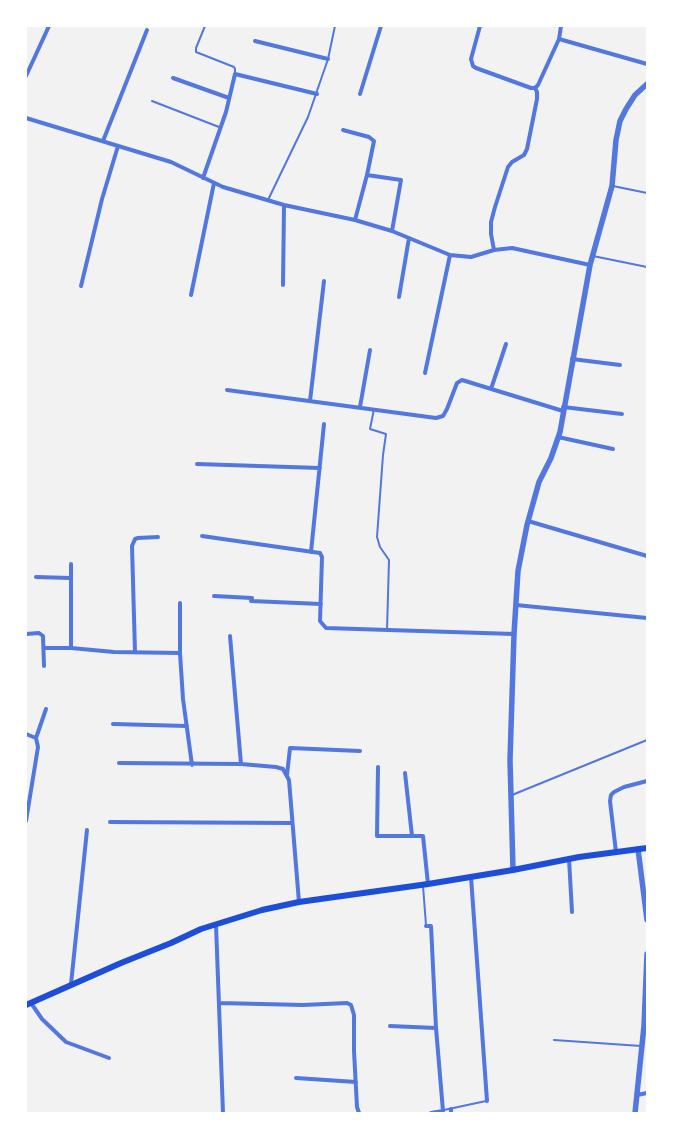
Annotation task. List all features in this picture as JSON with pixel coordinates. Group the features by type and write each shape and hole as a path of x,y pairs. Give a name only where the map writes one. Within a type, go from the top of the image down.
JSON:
{"main road":[{"path":"28,1004 71,984 201,929 262,910 299,902 426,884 569,859 647,848"}],"street":[{"path":"26,76 49,26"},
{"path":"360,94 381,26"},
{"path":"480,26 471,59 473,66 531,88 535,88"},
{"path":"535,88 538,85 558,39 561,26"},
{"path":"103,141 147,30"},
{"path":"558,39 647,64"},
{"path":"255,41 328,59"},
{"path":"203,178 226,112 235,74 317,94"},
{"path":"173,78 229,98"},
{"path":"513,870 510,760 514,634 518,570 528,521 539,482 551,458 558,437 590,265 612,186 616,140 620,121 635,95 647,84"},
{"path":"494,250 491,234 491,222 508,167 512,162 524,155 527,149 537,99 537,92 535,88"},
{"path":"26,118 171,162 223,187 284,205 355,220 392,231 450,255 471,257 494,250 512,248 590,265"},
{"path":"343,130 369,137 374,141 355,220"},
{"path":"81,286 102,199 118,146"},
{"path":"367,175 401,180 392,231"},
{"path":"190,295 214,183"},
{"path":"283,285 284,205"},
{"path":"399,297 408,238"},
{"path":"425,373 450,255"},
{"path":"310,401 324,281"},
{"path":"491,389 506,344"},
{"path":"360,408 370,350"},
{"path":"572,360 620,366"},
{"path":"227,390 436,418 443,416 457,383 462,380 563,409 622,414"},
{"path":"311,552 324,424"},
{"path":"558,437 613,449"},
{"path":"197,464 320,468"},
{"path":"528,521 647,556"},
{"path":"202,536 319,552 322,555 320,621 326,628 514,634"},
{"path":"135,652 132,546 135,539 158,537"},
{"path":"70,564 71,648"},
{"path":"36,577 70,578"},
{"path":"214,596 252,598 252,601 321,604"},
{"path":"180,604 180,653 183,699 192,764"},
{"path":"516,606 647,618"},
{"path":"26,634 41,634 43,637 44,666"},
{"path":"230,636 241,764"},
{"path":"44,648 71,648 114,652 180,653"},
{"path":"26,821 38,747 36,738 46,709"},
{"path":"113,724 187,726"},
{"path":"26,734 36,738"},
{"path":"286,775 290,748 360,751"},
{"path":"120,763 241,764 283,769 289,780 299,902"},
{"path":"378,767 377,836 423,836 426,884"},
{"path":"405,773 412,836"},
{"path":"616,852 610,801 611,795 624,787 647,781"},
{"path":"110,822 292,823"},
{"path":"71,984 87,830"},
{"path":"638,849 647,920"},
{"path":"569,859 572,912"},
{"path":"471,877 488,1101"},
{"path":"216,925 223,1113"},
{"path":"426,926 431,926 436,1028 444,1110 431,1113"},
{"path":"635,1113 644,1026 647,954"},
{"path":"28,1004 66,1042 109,1058"},
{"path":"219,1004 349,1004 354,1015 353,1040 357,1108 359,1113"},
{"path":"390,1026 436,1028"},
{"path":"296,1078 356,1082"},
{"path":"637,1095 647,1093"}],"lane":[{"path":"205,26 196,52 234,67 235,74"},
{"path":"268,200 308,117 317,94 328,59 335,26"},
{"path":"152,101 221,128"},
{"path":"612,186 647,193"},
{"path":"592,256 647,266"},
{"path":"374,409 370,429 386,434 377,537 380,547 389,560 387,630"},
{"path":"511,795 647,740"},
{"path":"426,884 426,926"},
{"path":"554,1040 642,1046"},
{"path":"444,1110 451,1111 488,1101"}]}
